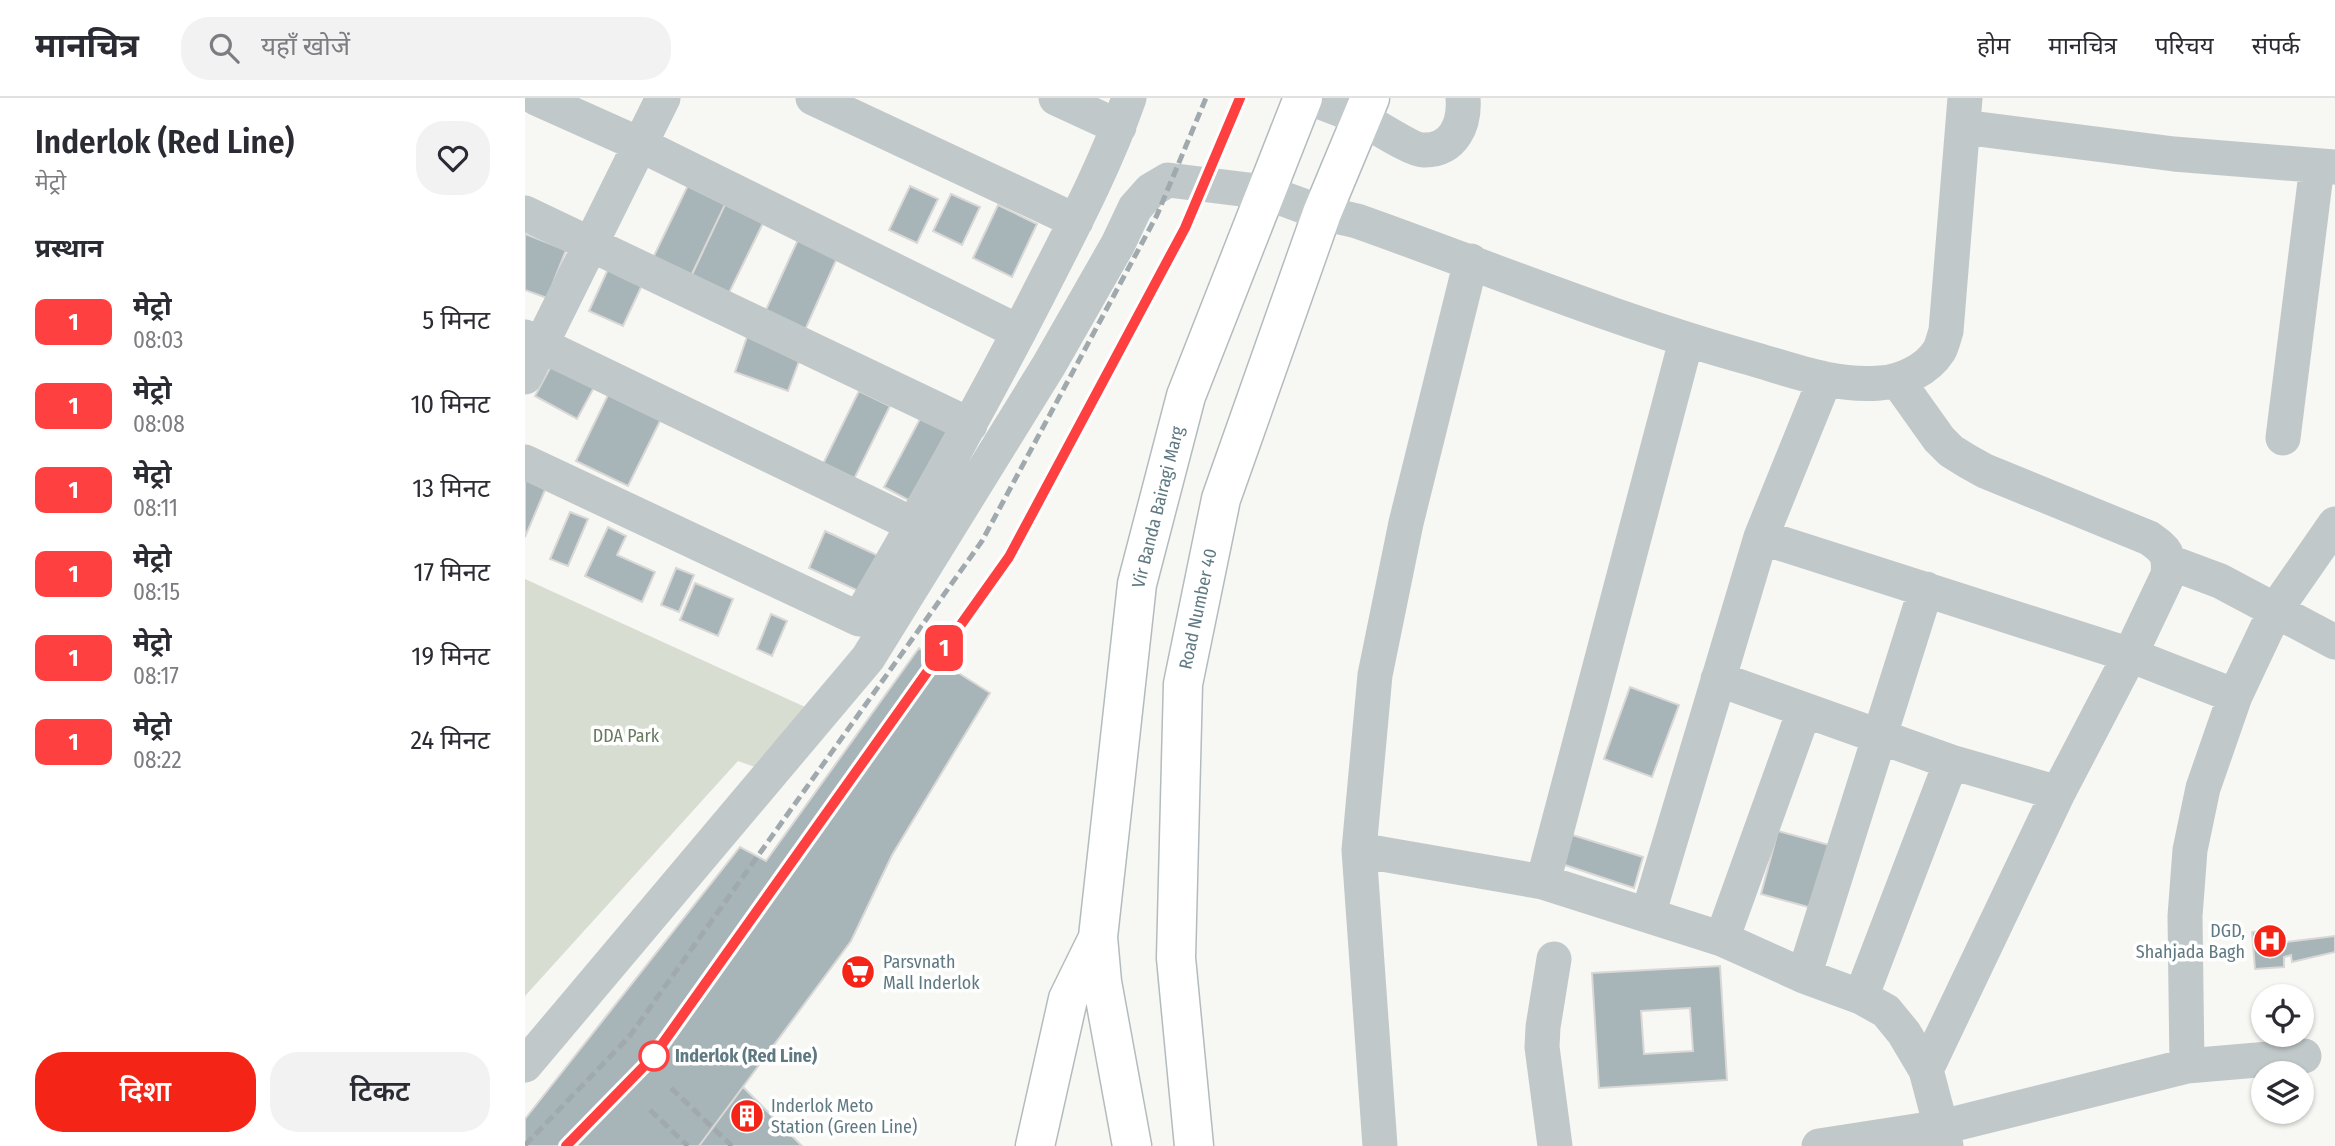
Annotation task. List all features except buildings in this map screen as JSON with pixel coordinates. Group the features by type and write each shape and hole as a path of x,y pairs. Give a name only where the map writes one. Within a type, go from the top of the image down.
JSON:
{"main road":[{"name":"Vir Banda Bairagi Marg","path":"1098,937 1137,584 1186,396 1303,98"},
{"name":"Road Number 40","path":"1194,1146 1176,958 1183,684 1221,499 1322,213 1366,108"},
{"path":"1035,1146 1068,999 1098,937"},
{"path":"1098,937 1102,982 1132,1146"}],"street":[{"path":"536,98 641,145 1019,332"},
{"path":"525,377 533,340 589,245 663,98"},
{"path":"813,98 1076,221"},
{"path":"525,463 859,620 970,425 1019,332 1076,221 1124,112 1056,98"},
{"path":"1311,98 1366,108 1422,151 1442,146 1457,135 1464,108 1463,98"},
{"path":"525,1065 868,657 1049,365 1118,244 1135,208 1151,190 1168,180 1265,192 1471,261 1686,341 1825,379 1882,383 1914,374 1939,351 1946,331 1964,113 2174,154 2326,167 2283,438"},
{"path":"525,214 970,425"},
{"path":"1380,1146 1359,850 1375,676 1406,523 1471,261"},
{"path":"533,340 914,525"},
{"path":"1543,881 1686,341"},
{"path":"1649,915 1761,537 1825,379"},
{"path":"1897,380 1929,427 1951,451 1985,471 2149,538 2164,548 2169,562 2168,575 2130,655 2058,793 1926,1070"},
{"path":"2187,1066 2185,916 2190,850 2203,788 2235,696 2276,609 2325,558 2335,524"},
{"path":"1761,537 2130,655 2235,696"},
{"path":"2169,562 2220,581 2335,642"},
{"path":"1804,976 1926,589"},
{"path":"1718,678 1951,762 2058,793"},
{"path":"1722,939 1804,711"},
{"path":"1861,997 1951,762"},
{"path":"1359,850 1543,881 1722,939 1804,976 1861,997 1886,1011 1904,1033 1926,1070 1944,1137"},
{"path":"1554,958 1542,1047 1555,1146"},
{"path":"1819,1146 1944,1137 2187,1066 2304,1056"}],"green space":[{"name":"DDA Park","path":"525,579 816,712 772,773 738,761 525,996"}],"railway":[{"path":"525,1145 629,1037 982,541 1157,215 1206,98"},
{"path":"566,1146 653,1057 1008,557 1185,228 1240,98"},
{"path":"671,1088 732,1146"},
{"path":"650,1110 688,1146"}],"metro line":[{"name":"1","path":"566,1146 653,1057 1009,557 1185,228 1240,98"}],"place":[{"name":"DGD, Shahjada Bagh","path":"2270,941"},
{"name":"Parsvnath Mall Inderlok","path":"858,972"},
{"name":"Inderlok (Red Line)","path":"654,1056"},
{"name":"Inderlok Meto Station (Green Line)","path":"747,1116"}]}
